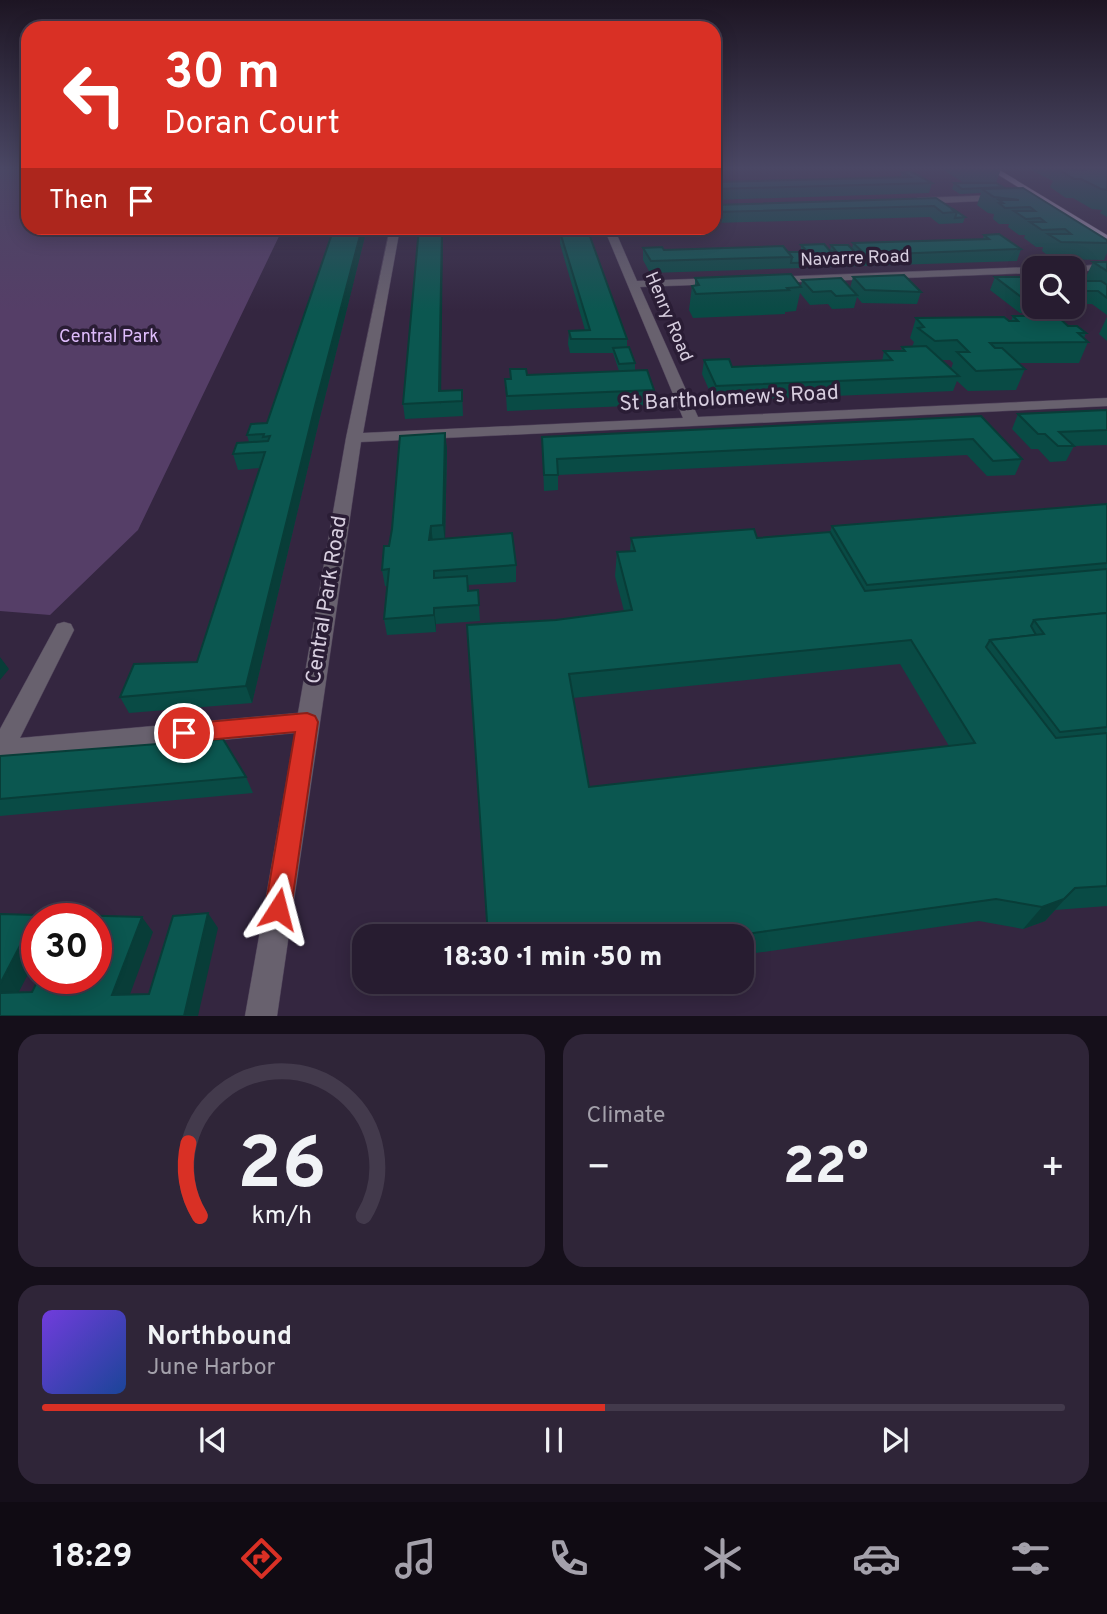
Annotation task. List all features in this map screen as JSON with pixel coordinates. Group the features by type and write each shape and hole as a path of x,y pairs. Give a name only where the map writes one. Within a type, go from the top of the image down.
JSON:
{"main road":[{"path":"1070,216 1107,239"}],"street":[{"name":"Central Park Road","path":"261,1016 354,438 394,235"},
{"name":"Henry Road","path":"612,235 692,421"},
{"path":"1085,268 1107,266"},
{"name":"Navarre Road","path":"766,280 1022,270"},
{"path":"635,284 738,281"},
{"name":"St Bartholomew's Road","path":"354,438 1107,402"},
{"path":"1,749 64,630"},
{"path":"1,749 307,722"}],"green space":[{"name":"Central Park","path":"0,216 21,216 21,235 280,235 138,530 50,615 0,611"}],"building":[{"path":"1022,216 1069,216 1107,240 1107,243 1061,242 1048,234 1071,234 1065,229 1042,230 1030,222 1045,222 1040,218 1026,219"},
{"path":"999,234 1021,249 866,255 853,243 989,239 984,235"},
{"path":"332,235 360,235 246,686 120,697 134,664 197,662 265,452 233,454 237,443 268,441 270,436 263,437 264,434 247,435 251,424 267,423"},
{"path":"418,235 442,235 439,391 462,390 462,401 403,404"},
{"path":"561,235 589,235 627,339 571,339 569,331 590,330"},
{"path":"824,244 830,251 836,251 831,245 848,245 864,261 791,263 792,257 788,252 808,252 801,245"},
{"path":"783,246 792,257 651,261 643,248 662,247 664,250"},
{"path":"1093,262 1107,262 1107,271"},
{"path":"791,274 801,287 787,288 789,290 696,294 692,286 699,285 695,278"},
{"path":"904,275 921,292 865,290 853,277"},
{"path":"995,277 1022,277 1022,298"},
{"path":"841,278 857,295 836,296 831,291 813,292 802,280"},
{"path":"1085,281 1101,281 1107,285 1107,298 1098,291 1086,291"},
{"path":"1013,316 1022,316 1022,319 1060,319 1068,326 1077,326 1086,333 1078,333 1088,342 990,343 995,348 1002,348 1025,369 976,371 957,352 969,352 957,340 935,341 918,328 924,327 916,318 1004,317 1009,321 1018,321"},
{"path":"926,346 959,376 716,386 704,360 729,359 732,367 892,360 884,351 905,351 902,347"},
{"path":"629,347 635,363 619,364 613,348"},
{"path":"510,369 526,369 527,375 647,370 654,390 507,396 505,379 511,379"},
{"path":"1107,410 1107,430 1059,432 1074,446 1058,446 1045,434 1038,434 1018,414"},
{"path":"981,416 1022,459 993,461 973,439 557,459 558,475 544,475 542,437"},
{"path":"445,433 443,525 431,526 429,540 512,533 516,565 434,571 434,578 467,576 468,591 478,590 479,605 434,608 434,615 384,619 389,569 382,570 384,546 389,546 392,529 400,436"},
{"path":"1107,504 1107,563 867,585 832,526"},
{"path":"754,529 757,538 830,532 865,591 1107,569 1107,613 1034,620 1031,626 1036,635 990,640 986,647 1056,738 1107,733 1107,886 1075,888 1064,899 1042,907 996,899 754,933 754,924 487,924 467,625 556,620 632,610 617,552 635,551 631,538","holes":["911,640 975,743 589,787 569,674"]},
{"path":"1107,613 1107,727 1060,732 990,640 1044,634 1034,620"},
{"path":"223,739 246,777 0,799 0,756"},
{"path":"208,913 184,1016 0,1016 0,993 112,994 112,916 142,917 112,995 149,994 173,916"},
{"path":"0,914 21,915 21,944 0,984"}],"route":[{"path":"184,733 307,722 278,909"}]}
